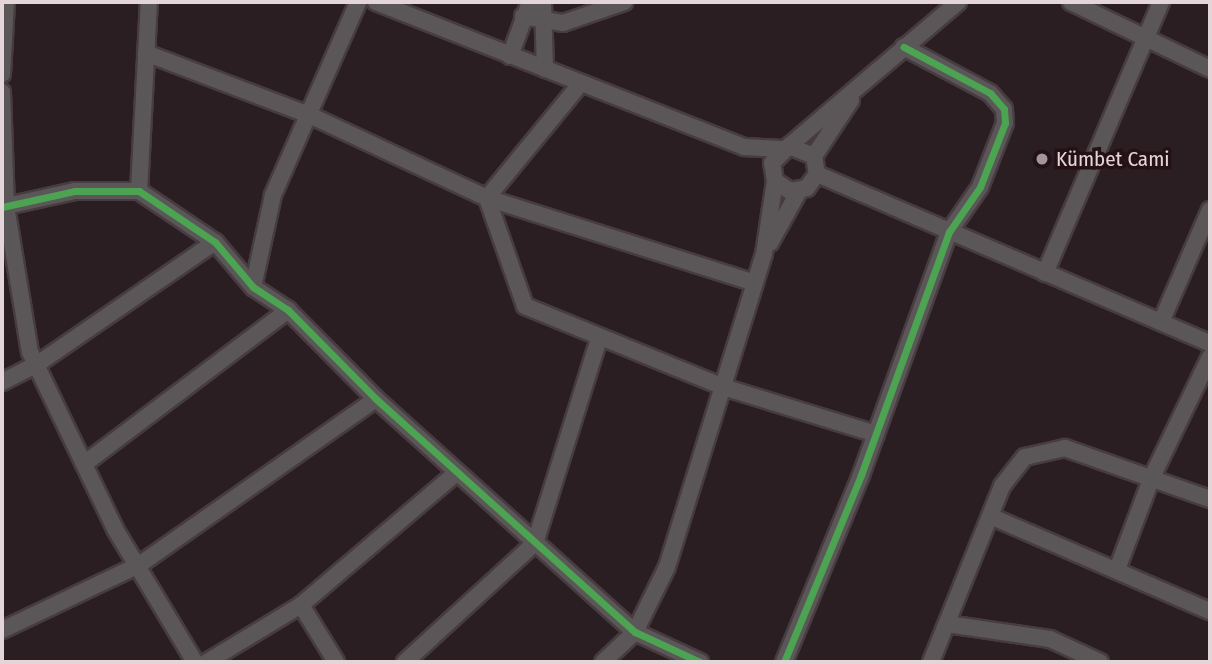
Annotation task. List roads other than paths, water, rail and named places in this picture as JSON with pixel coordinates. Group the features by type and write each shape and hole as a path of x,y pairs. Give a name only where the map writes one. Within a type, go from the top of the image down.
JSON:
{"street":[{"path":"2,74 6,2"},
{"path":"139,191 149,2"},
{"path":"253,287 272,195 358,2"},
{"path":"376,2 744,147 786,148 814,156"},
{"path":"543,2 545,69"},
{"path":"510,56 526,9 544,21 563,23 624,2"},
{"path":"603,662 635,632 667,567 764,254 774,176 786,148 864,79 958,2"},
{"path":"1071,2 1210,69"},
{"path":"1045,273 1161,2"},
{"path":"785,662 876,434 949,232 980,187 999,146 1004,109 990,93 904,47"},
{"path":"146,53 307,114 487,198 755,283"},
{"path":"817,174 814,156 864,79"},
{"path":"487,198 581,83"},
{"path":"2,92 4,206 36,365 84,464 195,662"},
{"path":"744,147 774,176 803,189 854,191"},
{"path":"764,254 803,189 817,174"},
{"path":"817,174 1210,343"},
{"path":"4,206 75,191 139,191 215,242 253,287 289,310 376,399 635,632 700,662"},
{"path":"487,198 525,306 599,339 723,387 876,434"},
{"path":"1161,322 1210,211"},
{"path":"2,382 36,365 215,242"},
{"path":"84,464 289,310"},
{"path":"405,662 535,543 599,339"},
{"path":"1118,567 1152,477 1181,426 1210,356"},
{"path":"2,630 139,565 376,399"},
{"path":"931,662 1002,486 1025,457 1065,448 1210,499"},
{"path":"207,662 301,605 456,473"},
{"path":"990,516 1118,567 1210,611"},
{"path":"301,605 337,662"},
{"path":"947,624 1050,639 1100,662"}],"place":[{"name":"Kümbet Cami","path":"1042,159"}]}
